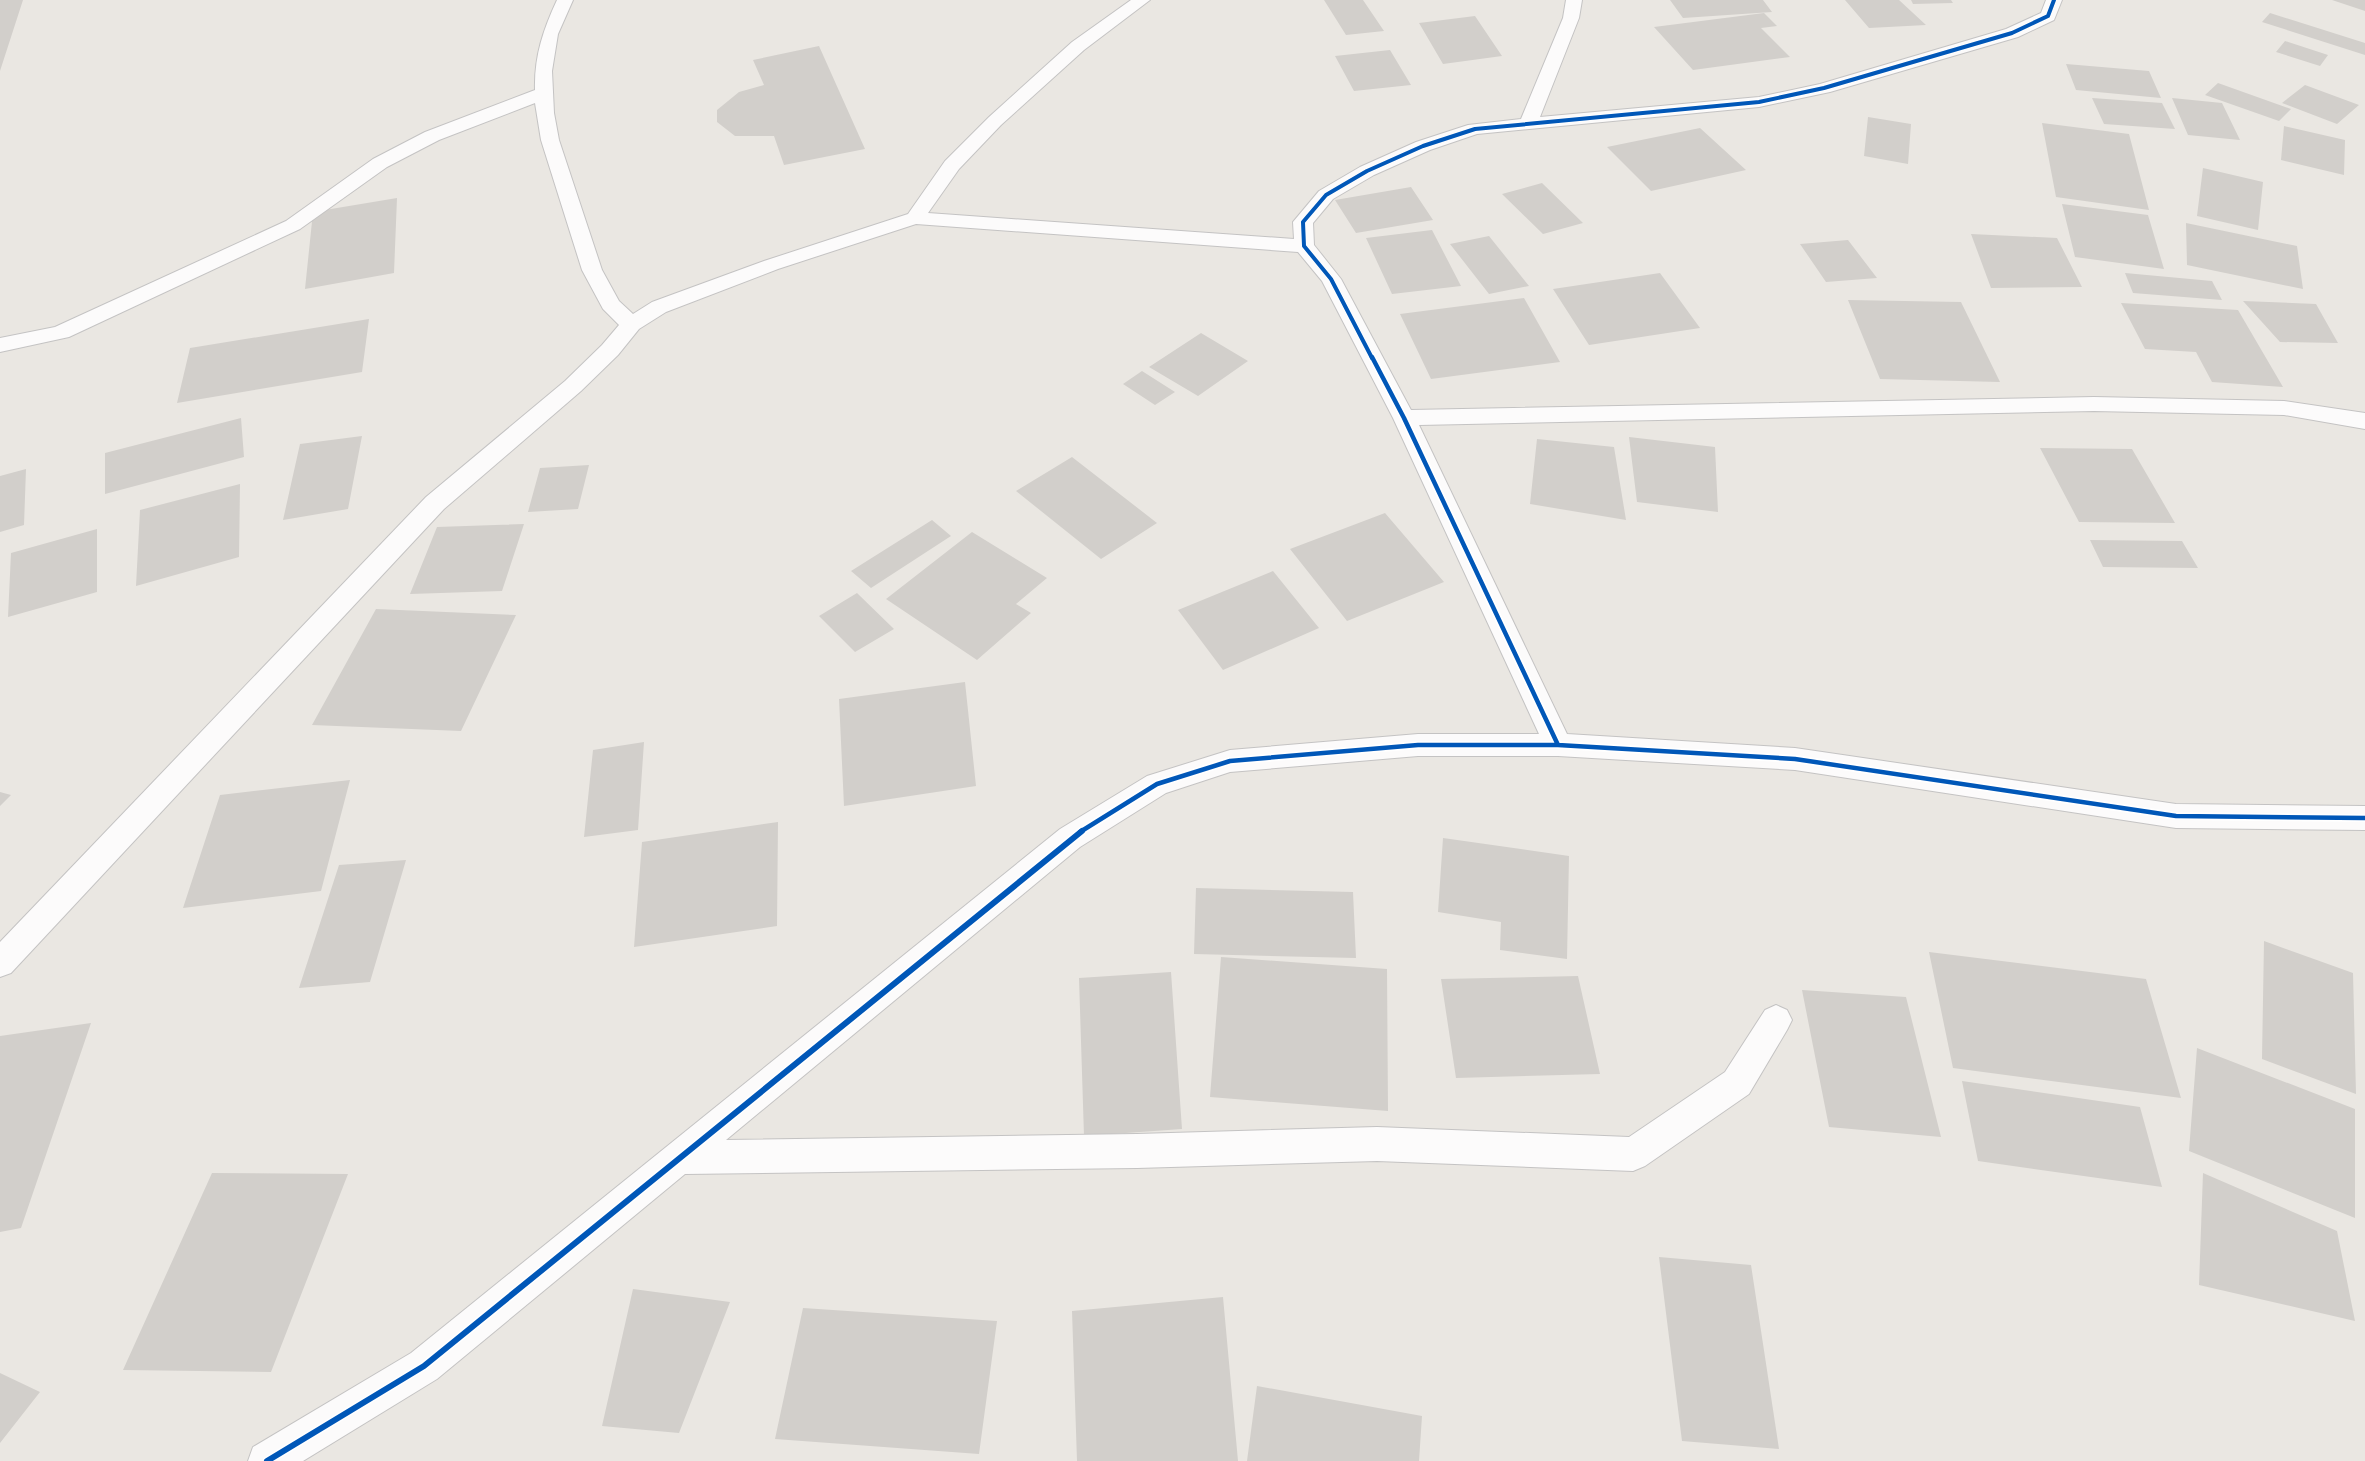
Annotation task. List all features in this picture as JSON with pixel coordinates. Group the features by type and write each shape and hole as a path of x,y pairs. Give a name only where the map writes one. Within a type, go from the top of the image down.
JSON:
{"street":[{"path":"565,0 550,34 543,71 550,140 592,270 610,304 631,324"},
{"path":"915,218 952,165 995,121 1078,46 1142,0"},
{"path":"1528,123 1571,18 1574,0"},
{"path":"1558,745 1404,418 1331,279 1304,246 1302,222 1326,195 1367,171 1423,146 1475,129 1759,102 1824,88 2012,33 2048,16 2054,0"},
{"path":"0,345 61,332 293,225 380,163 432,136 544,93"},
{"path":"0,963 200,754 435,503 574,386 610,350 631,324 659,307 730,280 915,218 1304,246"},
{"path":"1404,418 2094,404 2284,408 2365,421"},
{"path":"268,1461 424,1366 683,1157 1070,838 1157,784 1230,761 1418,745 1558,745 1795,759 2176,816 2365,818"},
{"path":"683,1157 1137,1151 1377,1144 1633,1154 1737,1083 1776,1020"}],"building":[{"path":"0,0 23,0 0,71"},
{"path":"1324,0 1363,0 1384,31 1346,35"},
{"path":"1670,0 1763,0 1772,12 1683,18"},
{"path":"1845,0 1899,0 1926,25 1869,28"},
{"path":"1911,0 1951,0 1953,3 1913,4"},
{"path":"2332,0 2365,0 2365,11"},
{"path":"1764,13 1777,26 1761,28 1790,57 1693,70 1654,27"},
{"path":"2270,13 2365,43 2365,55 2262,22"},
{"path":"1475,16 1502,56 1443,64 1419,23"},
{"path":"2285,41 2328,55 2320,66 2276,52"},
{"path":"819,46 865,149 784,165 774,136 735,136 717,122 717,110 739,92 764,85 753,60"},
{"path":"1390,50 1411,85 1354,91 1335,56"},
{"path":"2066,64 2149,71 2161,98 2076,90"},
{"path":"2218,83 2291,109 2279,121 2205,95"},
{"path":"2305,85 2359,105 2337,124 2282,103"},
{"path":"2092,98 2162,103 2175,129 2104,124"},
{"path":"2172,98 2222,103 2240,140 2188,135"},
{"path":"1868,117 1911,124 1908,164 1864,156"},
{"path":"2042,123 2129,134 2149,210 2056,197"},
{"path":"2284,126 2345,140 2344,175 2281,160"},
{"path":"1700,128 1746,170 1651,191 1607,147"},
{"path":"2203,168 2263,182 2258,230 2197,216"},
{"path":"1542,183 1583,223 1543,234 1502,194"},
{"path":"1411,187 1433,220 1356,233 1335,200"},
{"path":"397,198 394,273 305,289 313,212"},
{"path":"2062,204 2148,215 2164,269 2075,257"},
{"path":"2186,223 2297,246 2303,289 2187,265"},
{"path":"1432,230 1461,286 1392,294 1366,238"},
{"path":"1971,234 2057,238 2082,287 1991,288"},
{"path":"1489,236 1529,286 1489,294 1450,244"},
{"path":"1848,240 1877,278 1826,282 1800,244"},
{"path":"1660,273 1700,328 1589,345 1553,289"},
{"path":"2125,273 2212,281 2222,300 2133,293"},
{"path":"1524,298 1560,362 1431,379 1400,314"},
{"path":"1848,300 1961,302 2000,382 1880,379"},
{"path":"2243,301 2316,304 2338,343 2280,342"},
{"path":"2121,303 2238,310 2283,387 2212,382 2196,352 2145,349"},
{"path":"369,319 362,372 177,403 190,348"},
{"path":"1201,333 1248,361 1198,396 1149,367"},
{"path":"1142,371 1175,392 1155,405 1123,384"},
{"path":"241,418 244,457 105,494 105,453"},
{"path":"362,436 348,509 283,520 300,444"},
{"path":"1629,437 1715,447 1718,512 1637,502"},
{"path":"1537,439 1614,447 1626,520 1530,504"},
{"path":"2040,448 2132,449 2175,523 2079,522"},
{"path":"1072,457 1157,523 1101,559 1016,491"},
{"path":"589,465 578,509 528,512 540,468"},
{"path":"26,469 24,525 0,532 0,476"},
{"path":"240,484 239,557 136,586 140,510"},
{"path":"1385,513 1444,582 1347,621 1290,549"},
{"path":"932,520 951,536 871,588 851,571"},
{"path":"524,524 502,591 410,594 437,527"},
{"path":"97,529 97,592 8,617 11,553"},
{"path":"972,532 1047,578 1016,604 1031,613 977,660 886,599"},
{"path":"2090,540 2182,541 2198,568 2103,567"},
{"path":"1273,571 1319,628 1223,670 1178,610"},
{"path":"857,593 894,629 855,652 819,616"},
{"path":"376,609 516,615 461,731 312,725"},
{"path":"965,682 976,786 844,806 839,699"},
{"path":"644,742 638,830 584,837 593,750"},
{"path":"350,780 321,891 183,908 220,795"},
{"path":"0,792 11,795 0,806"},
{"path":"778,822 777,926 634,947 642,842"},
{"path":"1443,838 1569,856 1567,959 1500,950 1501,922 1438,912"},
{"path":"406,860 370,982 299,988 339,865"},
{"path":"1196,888 1353,892 1356,958 1194,954"},
{"path":"2264,941 2353,973 2356,1094 2262,1059"},
{"path":"1929,952 2146,979 2181,1098 1953,1068"},
{"path":"1221,957 1387,969 1388,1111 1210,1097"},
{"path":"1171,972 1182,1129 1084,1136 1079,978"},
{"path":"1578,976 1600,1074 1456,1078 1441,979"},
{"path":"1802,990 1906,997 1941,1137 1829,1127"},
{"path":"91,1023 21,1228 0,1232 0,1036"},
{"path":"2197,1048 2355,1109 2355,1218 2189,1151"},
{"path":"1962,1081 2140,1107 2162,1187 1978,1161"},
{"path":"212,1173 348,1174 271,1372 123,1370"},
{"path":"2203,1173 2337,1231 2355,1321 2199,1285"},
{"path":"1659,1257 1751,1265 1779,1449 1682,1441"},
{"path":"633,1289 730,1302 679,1433 602,1426"},
{"path":"1223,1297 1238,1461 1077,1461 1072,1311"},
{"path":"803,1308 997,1321 979,1454 775,1439"},
{"path":"0,1373 40,1392 0,1443"},
{"path":"1257,1386 1422,1416 1419,1461 1247,1461"}],"cycle path":[{"path":"1558,745 1404,418 1331,279 1304,246 1303,222 1326,195 1367,171 1423,146 1475,129 1759,102 1824,88 2012,33 2048,16 2054,0"},
{"path":"267,1461 424,1366 1070,838 1157,784 1230,761 1418,745 1558,745 1795,759 2176,816 2365,818"}]}
